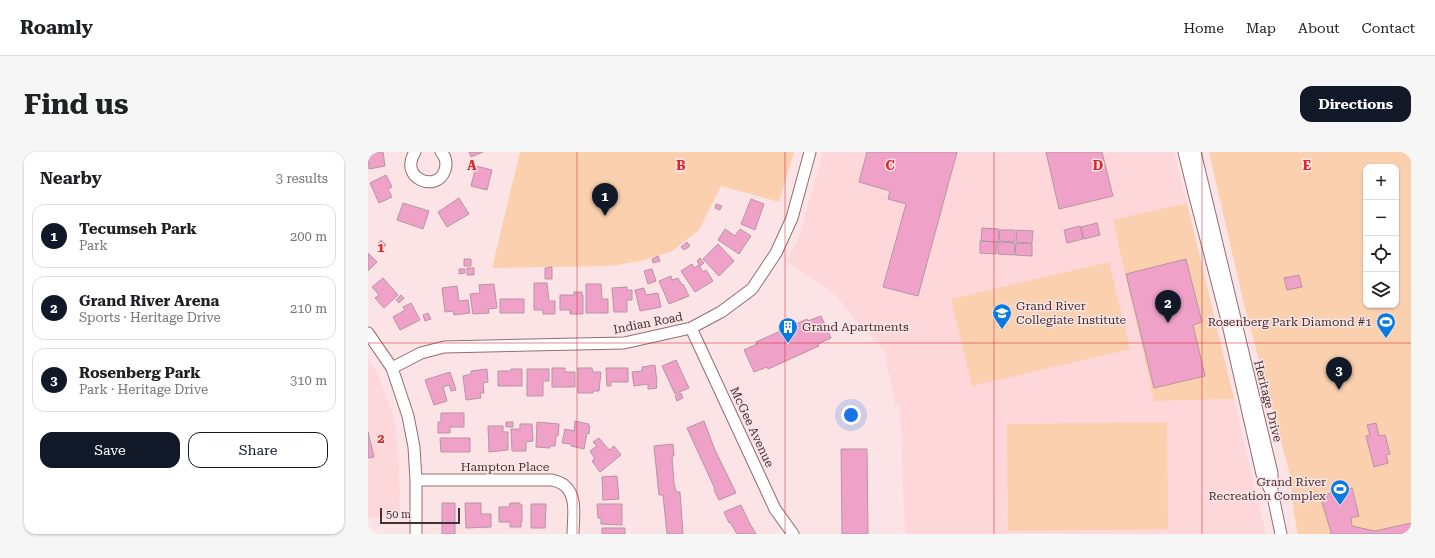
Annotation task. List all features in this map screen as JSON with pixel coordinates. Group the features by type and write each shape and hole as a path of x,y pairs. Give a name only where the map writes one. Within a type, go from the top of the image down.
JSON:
{"street":[{"path":"415,152 410,163 411,169 418,178 428,182 440,178 444,173 446,160 441,152"},
{"name":"Indian Road","path":"392,368 421,353 444,347 624,343 691,328 722,312 752,289 776,253 792,218 810,152"},
{"name":"Heritage Drive","path":"1184,152 1272,473 1272,491 1281,534"},
{"name":"Heritage Drive","path":"1195,152 1231,319"},
{"path":"1194,193 1204,190"},
{"name":"McGee Avenue","path":"691,328 775,509 793,534"},
{"path":"368,333 392,368 408,416 414,447 416,480 416,534"},
{"name":"Hampton Place","path":"416,480 552,480 563,484 570,492 573,500 573,534"}],"shaded area":[{"path":"520,152 794,152 779,202 721,186 699,230 671,252 640,261 611,266 492,268"},
{"name":"Grand River Collegiate Institute","path":"823,152 1174,152 1187,203 1113,220 1154,401 1234,399 1266,534 905,534 900,406 895,406 884,350 848,311 836,295 786,261 798,239"},
{"path":"1209,152 1411,152 1411,534 1298,534 1294,514 1290,475 1243,300"},
{"path":"1187,203 1234,399 1154,401 1113,220"},
{"path":"1109,262 1130,349 972,386 951,299"},
{"path":"368,359 378,375 395,421 399,466 400,517 368,517"},
{"path":"1167,422 1168,529 1008,531 1007,424"}],"building":[{"path":"368,152 383,152 385,166 369,169"},
{"path":"469,152 483,152 471,157"},
{"path":"867,152 957,152 918,296 883,287 906,204 888,199 890,191 859,182"},
{"path":"1046,152 1102,152 1113,196 1059,209"},
{"path":"476,166 492,170 487,190 471,186"},
{"path":"386,175 392,187 388,189 392,197 379,203 370,183"},
{"path":"459,198 469,214 447,227 438,212"},
{"path":"751,199 764,204 755,230 741,224"},
{"path":"403,203 429,211 423,229 397,220"},
{"path":"716,204 722,206 720,210 715,208"},
{"path":"1097,223 1100,235 1084,239 1081,227"},
{"path":"1080,226 1083,239 1067,243 1064,230"},
{"path":"982,228 999,229 998,242 981,241"},
{"path":"725,229 735,236 740,229 751,236 739,254 718,240"},
{"path":"1000,230 1015,230 1015,242 999,241"},
{"path":"1017,230 1033,231 1032,243 1016,242"},
{"path":"381,240 386,245 382,249 378,244"},
{"path":"980,241 997,242 996,254 980,253"},
{"path":"687,242 690,246 684,250 681,247"},
{"path":"998,242 1015,243 1014,255 998,254"},
{"path":"1016,243 1032,244 1032,256 1015,255"},
{"path":"718,244 734,261 719,276 703,259"},
{"path":"368,253 377,262 368,271"},
{"path":"658,256 660,261 653,263 652,259"},
{"path":"700,258 704,263 700,266 697,261"},
{"path":"464,259 471,259 471,266 464,266"},
{"path":"1186,259 1202,322 1193,325 1205,376 1154,388 1126,274"},
{"path":"692,264 694,268 699,265 703,272 706,270 713,281 695,292 681,271"},
{"path":"552,267 552,279 545,279 545,268"},
{"path":"467,268 474,268 474,275 467,275"},
{"path":"459,269 465,269 465,273 459,274"},
{"path":"652,269 656,281 648,284 644,271"},
{"path":"1299,275 1302,287 1287,290 1284,278"},
{"path":"671,276 672,280 678,278 689,296 669,304 659,281"},
{"path":"383,278 398,295 384,308 375,298 379,295 372,287"},
{"path":"534,283 547,283 549,301 555,301 555,314 543,314 543,310 534,310"},
{"path":"494,284 497,308 488,309 489,313 473,314 470,294 480,293 479,285"},
{"path":"586,284 601,284 602,299 608,299 608,313 586,313"},
{"path":"457,286 459,301 468,300 470,313 454,315 453,311 445,312 442,288"},
{"path":"627,287 627,290 632,290 632,300 627,300 627,312 614,312 612,288"},
{"path":"644,288 646,295 658,293 661,307 640,311 635,290"},
{"path":"574,292 582,292 583,314 570,314 570,310 560,310 560,295 574,295"},
{"path":"401,295 404,298 399,303 396,300"},
{"path":"500,299 524,299 524,313 500,313"},
{"path":"411,303 420,320 400,330 393,317 405,310 403,307"},
{"path":"428,313 431,319 425,321 423,315"},
{"name":"Grand Apartments","path":"821,316 831,338 818,344 819,346 768,369 767,367 754,372 744,350 757,344 756,342 807,319 808,321"},
{"path":"676,360 689,388 675,394 662,366"},
{"path":"655,365 657,388 648,389 648,384 634,386 632,372 642,371 642,367"},
{"path":"552,368 565,368 565,372 575,372 575,387 552,387"},
{"path":"578,368 592,368 593,372 601,372 599,391 593,391 593,393 578,393"},
{"path":"606,368 628,368 628,382 611,382 611,386 607,386"},
{"path":"487,369 488,382 483,383 484,393 480,393 481,398 466,400 463,376 471,374 471,371"},
{"path":"511,369 522,369 522,386 498,386 498,371 511,371"},
{"path":"527,369 549,369 549,381 543,381 543,396 527,396"},
{"path":"450,372 456,390 451,391 449,385 443,387 447,401 434,405 425,380"},
{"path":"681,393 683,398 677,401 675,396"},
{"path":"441,413 464,413 464,427 450,427 450,433 438,433 438,422 441,422"},
{"path":"575,421 589,424 588,426 590,426 584,449 571,446 571,444 562,443 565,429 574,431"},
{"path":"704,421 715,450 736,493 719,500 687,428"},
{"path":"506,422 513,422 513,427 506,427"},
{"path":"537,422 559,424 555,446 550,446 550,448 536,447"},
{"path":"1376,423 1379,436 1385,435 1390,454 1386,455 1388,463 1374,467 1366,436 1370,435 1367,425"},
{"path":"520,424 532,424 533,441 526,442 526,451 512,451 511,429 520,429"},
{"path":"488,426 503,426 503,432 508,432 508,450 489,452"},
{"path":"368,432 374,457 368,458"},
{"path":"440,438 470,438 470,452 441,452"},
{"path":"599,438 609,450 614,446 621,455 600,472 592,461 595,459 590,451 597,446 593,442"},
{"path":"673,444 674,456 672,456 674,483 676,492 680,492 683,534 667,534 663,495 659,495 658,486 654,446"},
{"path":"841,449 867,449 868,534 842,534"},
{"path":"617,476 619,499 603,500 602,477"},
{"name":"Grand River Recreation Complex","path":"1352,488 1359,516 1351,518 1352,526 1375,531 1411,523 1411,534 1330,534 1331,532 1320,496"},
{"path":"442,503 455,503 455,534 442,534"},
{"path":"465,503 481,503 481,514 491,514 491,527 466,528"},
{"path":"510,503 520,503 520,505 522,505 521,527 510,527 510,522 499,522 499,507 509,507"},
{"path":"531,504 546,504 545,528 531,528"},
{"path":"597,504 622,504 622,525 601,524 601,518 598,518"},
{"path":"741,505 756,534 737,534 730,522 729,523 724,512"},
{"path":"602,528 625,528 625,534 602,534"}],"place":[{"name":"Tecumseh Park","path":"605,216"},
{"name":"Grand River Arena","path":"1168,323"},
{"name":"Grand River Collegiate Institute","path":"1002,330"},
{"name":"Rosenberg Park Diamond #1","path":"1386,339"},
{"name":"Grand Apartments","path":"788,344"},
{"name":"Rosenberg Park","path":"1339,390"},
{"name":"Grand River Recreation Complex","path":"1340,506"}]}
